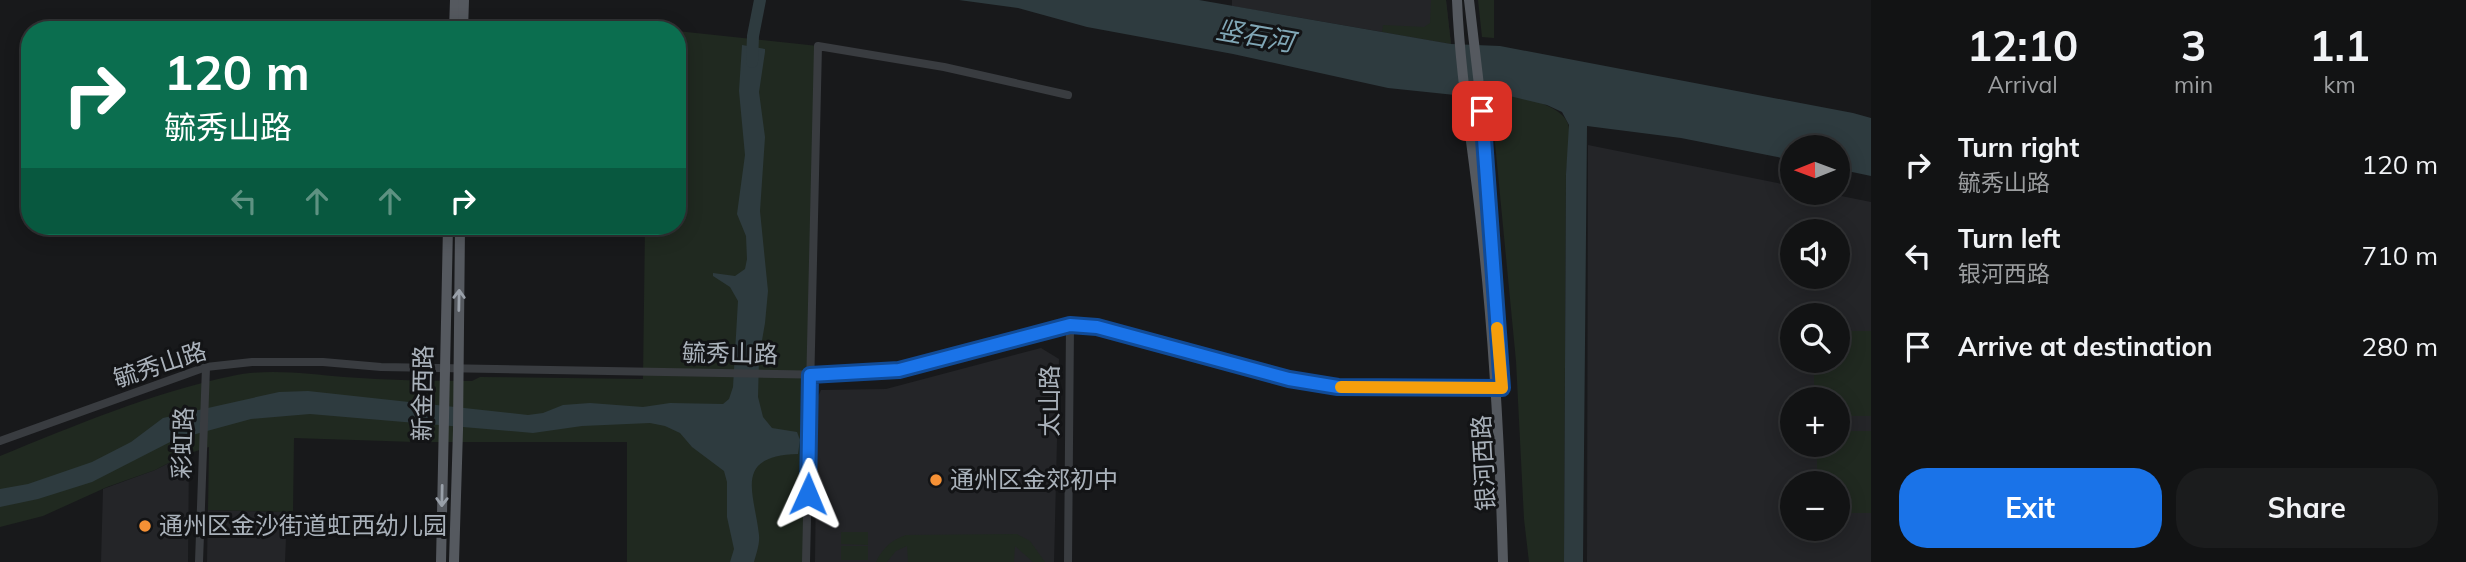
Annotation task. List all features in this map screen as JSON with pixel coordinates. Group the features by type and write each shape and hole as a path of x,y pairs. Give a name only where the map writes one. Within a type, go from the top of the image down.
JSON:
{"main road":[{"path":"454,21 455,0"},
{"path":"463,21 464,0"},
{"name":"银河西路","path":"1457,0 1466,113 1499,388 1503,562"},
{"name":"银河西路","path":"1469,0 1482,111 1509,562"},
{"name":"新金西路","path":"440,562 448,235"},
{"name":"新金西路","path":"454,562 460,235"}],"street":[{"path":"806,562 818,46 944,67 1068,95"},
{"name":"毓秀山路","path":"0,441 206,367 252,362 810,375 899,370 1070,325 1097,327 1289,379 1338,387 1499,388"},
{"name":"太山路","path":"1068,562 1070,325"},
{"name":"彩虹路","path":"199,562 206,367"}],"shaded area":[{"path":"1232,0 1446,0 1451,44 1232,6"},
{"path":"1431,0 1446,0 1451,44 1382,32 1383,25 1424,27 1430,23"},
{"path":"1478,0 1494,0 1494,38 1482,37"},
{"path":"686,32 818,46 806,562 627,562 627,442 415,442 294,438 293,512 208,510 209,447 107,487 43,516 0,527 0,456 143,401 232,376 274,372 424,381 472,381 480,377 643,379 645,235 686,235"},
{"path":"1490,91 1546,105 1564,117 1569,129 1566,174 1564,562 1529,562 1524,519 1516,361"},
{"path":"1588,145 1780,184 1780,205 1850,205 1850,198 1871,202 1871,562 1587,562"},
{"path":"1850,331 1871,331 1871,416 1850,416 1850,387 1814,387 1814,373 1850,373"},
{"name":"通州区金郊初中","path":"1041,348 1059,359 1054,562 815,562 817,399 821,390 886,389"},
{"path":"1850,431 1871,431 1871,513 1850,513 1850,471 1817,471 1817,457 1850,457"},
{"name":"通州区金沙街道虹西幼儿园","path":"189,453 188,562 101,562 103,489 155,470"},
{"path":"208,510 287,512 285,562 207,562"},
{"path":"841,532 868,532 868,545 841,544"},
{"path":"1017,534 1030,541 1045,562 1033,562 1015,546 1014,562 908,562 907,546 896,551 887,562 876,562 888,545 906,535"},
{"path":"841,546 868,546 868,560 841,560"}],"water":[{"name":"竖石河","path":"959,0 1199,0 1451,44 1500,46 1853,113 1871,118 1871,176 1850,172 1850,135 1780,135 1780,158 1681,138 1587,126 1583,562 1564,562 1566,174 1569,125 1562,112 1547,105 1489,91 1455,95 1388,88 1233,54 1087,27 1018,8"},
{"path":"742,45 765,49 759,92 765,137 760,211 768,291 759,358 758,397 763,417 772,428 797,432 800,440 798,454 777,456 764,461 756,469 752,479 759,538 754,562 730,562 734,549 727,517 727,482 724,471 692,447 680,433 650,423 582,426 533,433 310,414 251,419 174,440 92,482 38,499 0,507 0,489 28,484 92,462 131,442 163,418 279,392 308,391 528,415 543,413 563,405 590,403 643,407 670,403 723,404 729,399 733,387 738,301 730,287 713,276 713,273 735,276 745,269 747,259 746,236 737,214 745,155 739,91"}],"waterway":[{"path":"752,62 753,36 760,0"}],"slow traffic":[{"path":"1341,387 1502,388 1497,328"}],"place":[{"name":"通州区金郊初中","path":"936,480"},
{"name":"通州区金沙街道虹西幼儿园","path":"145,526"}],"route":[{"path":"808,494 810,375 899,370 1070,325 1097,327 1289,379 1338,387 1502,388 1482,111"}]}
